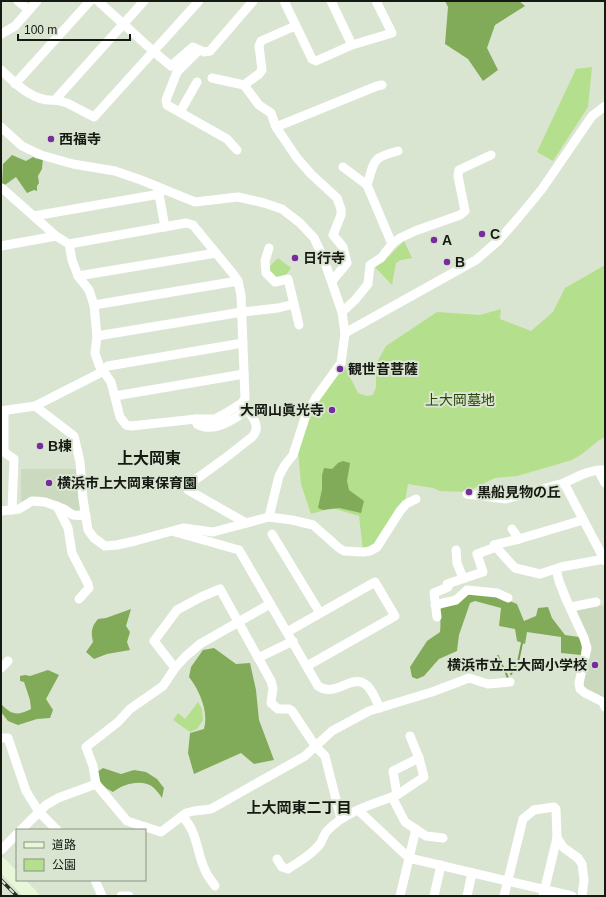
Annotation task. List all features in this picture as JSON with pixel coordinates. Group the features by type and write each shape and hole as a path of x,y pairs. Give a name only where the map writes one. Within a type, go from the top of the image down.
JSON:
{"street":[{"path":"18,1 29,10"},
{"path":"1,34 15,26 37,1"},
{"path":"15,84 90,1"},
{"path":"98,1 171,66 193,47 204,52 210,51 253,1"},
{"path":"55,100 144,1"},
{"path":"1,70 15,84 37,97 47,101 55,100 67,103 94,116 199,1"},
{"path":"284,1 312,59 316,61 352,45 392,33 376,1"},
{"path":"331,1 352,45"},
{"path":"244,85 260,74 262,70 259,46 261,41 296,26"},
{"path":"199,50 177,72 166,100 167,105 226,139 237,150"},
{"path":"212,78 244,85 259,105 271,112 276,127 297,158 311,174 334,194 339,203 341,215 333,235 343,247 348,263 332,281"},
{"path":"180,112 197,82"},
{"path":"276,127 382,85"},
{"path":"345,333 476,260 498,241 542,189 592,116 605,106"},
{"path":"1,127 22,146 42,155 73,164 115,171 141,180 159,191 195,202 238,197 263,202 282,209 300,223 314,238 323,257 342,312 345,333 341,363 315,399 305,418 293,455 279,476 266,519"},
{"path":"367,185 375,161 378,157 398,151"},
{"path":"342,312 355,300 368,284 370,265 381,258 392,244 400,238 415,231 460,215 465,211 458,176 459,170 492,154"},
{"path":"343,167 367,185 392,244"},
{"path":"2,188 56,236 69,244 186,223 192,225 238,281 241,295 245,398 242,403 214,419 196,419 131,426 126,425 120,417 111,382 94,353 97,336 94,305 89,290 78,276 72,260 69,244"},
{"path":"34,216 159,191"},
{"path":"159,191 165,227"},
{"path":"1,246 56,236"},
{"path":"269,248 265,261 266,273 275,282 288,279 299,325"},
{"path":"78,276 216,253"},
{"path":"94,305 238,281"},
{"path":"97,336 242,312 278,308 294,304"},
{"path":"12,510 14,459 4,452 3,411 35,406 98,374 108,366 243,343"},
{"path":"115,396 244,374"},
{"path":"35,406 74,436 80,462 88,530 94,538 105,546 117,546 135,542 171,530 183,528 213,532 266,519 292,520 313,525 344,551 370,551 376,547 406,504 416,499"},
{"path":"196,419 197,424 200,426 216,427 230,422 248,410 255,421 257,426 256,433 252,437 188,485 188,490 246,523"},
{"path":"467,494 506,499 564,483 588,472 602,470 605,483"},
{"path":"496,547 515,568 540,574 556,569 604,560 564,483"},
{"path":"495,498 499,506"},
{"path":"1,511 18,509 32,501 45,502 64,508 73,515 86,516"},
{"path":"57,506 68,528 72,553 89,588 79,599"},
{"path":"437,617 434,593 448,588 447,584 483,572 477,554 496,547 494,545 582,520"},
{"path":"512,529 519,539"},
{"path":"171,530 239,550 318,686 323,690 329,690 357,681 365,684 370,689 380,708"},
{"path":"272,534 320,613"},
{"path":"456,550 457,563 463,578"},
{"path":"556,569 559,581 587,648 579,683 580,689 603,702 605,707"},
{"path":"287,632 375,582 395,616 307,666"},
{"path":"175,668 154,641 177,610 220,589 271,681 273,688 270,703 278,709 289,709 292,711 316,747 325,756 341,819"},
{"path":"435,605 456,600 467,590 498,593 508,598"},
{"path":"571,607 596,602"},
{"path":"270,604 200,644 175,668 163,686 130,708 118,722 86,747 93,766 96,784 127,821 161,832 182,816 194,811 211,809 305,756 332,731 355,718 469,678 488,684 510,682"},
{"path":"258,658 292,641"},
{"path":"1,668 8,661"},
{"path":"277,859 282,867 288,869 315,849 321,843 325,832 341,819 358,810 395,796 424,777 419,758 410,736"},
{"path":"1,738 8,738 26,791 39,812 56,829"},
{"path":"419,758 393,771 395,796 405,822 426,836 443,838"},
{"path":"22,829 39,812 58,798 96,784"},
{"path":"504,896 523,819 528,814 539,808 554,807 556,809 557,838 544,893"},
{"path":"358,810 409,858 508,881 544,893 572,896"},
{"path":"182,816 192,829 197,841 205,871 216,886"},
{"path":"400,896 416,829"},
{"path":"1,850 16,835"},
{"path":"557,838 564,848 578,858 582,864 584,880 582,896"},
{"path":"1,864 16,879"},
{"path":"434,896 441,865"},
{"path":"467,896 472,873"},
{"path":"17,881 32,896"},
{"path":"95,881 102,896"},
{"path":"121,896 129,896"}],"shaded area":[{"name":"横浜市上大岡東保育園","path":"21,469 76,469 80,509 75,511 56,501 38,496 30,497 22,502"},
{"name":"横浜市立上大岡小学校","path":"605,605 605,701 583,688 581,685 590,646 576,613 578,610"}],"green space":[{"path":"445,1 519,1 525,6 495,25 487,48 498,70 483,81 468,59 445,44 448,7"},
{"path":"592,67 588,107 553,161 537,152 576,69"},
{"path":"12,155 26,161 33,157 37,159 39,157 43,158 42,169 38,176 39,183 37,186 37,191 34,190 27,193 16,177 2,187 3,164"},
{"path":"404,241 412,258 401,260 396,263 392,285 375,267"},
{"path":"278,258 291,268 286,275 277,278 269,270 269,267"},
{"name":"上大岡墓地","path":"605,265 605,437 572,460 517,476 495,478 466,492 440,491 433,488 408,484 405,501 372,547 363,550 359,516 332,508 311,514 301,484 298,451 307,419 338,370 345,367 358,393 367,396 373,395 376,387 376,364 386,346 437,312 480,315 501,309 500,319 531,331 553,312 565,288"},
{"path":"343,461 350,463 347,481 349,490 364,501 361,513 339,508 323,510 318,508 324,468 332,469 338,463"},
{"path":"467,593 495,595 517,604 524,621 536,616 538,608 548,607 552,618 565,635 579,637 582,644 581,655 561,653 561,637 527,632 525,644 517,641 515,629 499,626 501,608 475,601 470,603 459,635 457,651 439,659 424,676 417,679 412,677 410,667 427,641 440,632 440,609"},
{"path":"131,609 126,626 130,632 127,642 130,650 107,654 94,659 86,652 93,642 92,630 98,619 106,618"},
{"path":"214,648 236,664 250,663 256,690 259,720 274,760 254,764 241,753 194,774 188,753 190,733 204,729 205,715 202,701 189,677 191,667 203,650"},
{"path":"48,670 59,675 46,699 53,710 50,718 37,719 18,725 8,721 1,712 1,704 8,710 15,713 22,713 31,709 30,700 24,682 20,681 20,676 30,676"},
{"path":"198,702 202,709 203,720 197,729 190,732 173,720 178,713 185,719"},
{"path":"103,768 121,774 134,770 146,772 157,779 164,788 162,798 154,788 144,783 133,783 113,792 102,784 99,778 97,772"}],"waterway":[{"path":"511,674 518,662 522,643"},
{"path":"498,656 508,679"}],"railway":[{"path":"1,880 17,896"}],"place":[{"name":"西福寺","path":"51,139"},
{"name":"C","path":"482,234"},
{"name":"A","path":"434,240"},
{"name":"日行寺","path":"295,258"},
{"name":"B","path":"447,262"},
{"name":"観世音菩薩","path":"340,369"},
{"name":"大岡山眞光寺","path":"332,410"},
{"name":"B棟","path":"40,446"},
{"name":"横浜市上大岡東保育園","path":"49,483"},
{"name":"黒船見物の丘","path":"469,492"},
{"name":"横浜市立上大岡小学校","path":"595,665"}],"district":[{"name":"上大岡東","path":"149,458"},
{"name":"上大岡東二丁目","path":"299,808"}]}
